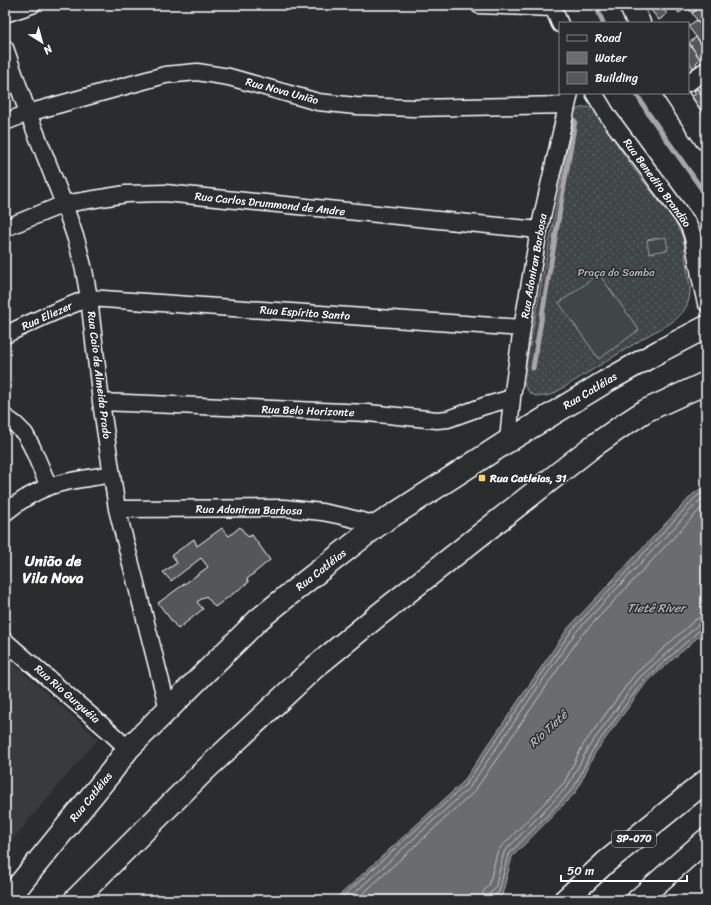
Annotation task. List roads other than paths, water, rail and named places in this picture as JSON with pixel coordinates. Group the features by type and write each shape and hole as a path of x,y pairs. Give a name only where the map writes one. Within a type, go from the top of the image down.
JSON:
{"main road":[{"path":"630,5 638,22"},
{"path":"676,94 706,138"},
{"name":"Rua Catléias","path":"8,894 128,750 258,620 296,589 378,525 508,441 625,371 706,326"},
{"path":"75,900 205,770 327,657 382,612 598,443 645,412 706,382"},
{"name":"SP-070","path":"565,900 606,862 706,781"},
{"path":"638,900 706,840"}],"street":[{"path":"5,14 32,5"},
{"path":"479,5 552,6 559,22"},
{"name":"Rua Caio de Almeida Prado","path":"5,48 28,113 64,204 77,242 84,270 89,298 101,402 117,509 168,709"},
{"path":"689,82 706,70"},
{"name":"Rua Nova União","path":"5,122 28,113 165,75 198,72 229,77 318,102 356,106 414,108 569,99"},
{"name":"Rua Benedito Brandão","path":"595,94 608,116 690,227 694,240 706,303"},
{"name":"Rua Adoniran Barbosa","path":"508,441 512,398 522,328 539,230 569,99"},
{"name":"Rua Carlos Drummond de Andre","path":"5,228 64,204 126,194 165,193 539,230"},
{"name":"Rua Espírito Santo","path":"89,298 522,328"},
{"name":"Rua Eliezer","path":"5,335 89,298"},
{"name":"Rua Belo Horizonte","path":"101,402 368,413 437,420 448,419 512,398"},
{"path":"5,417 25,434 49,487"},
{"path":"5,513 32,494 49,487 112,474"},
{"name":"Rua Adoniran Barbosa","path":"117,509 284,508 322,512 378,525"},
{"name":"Rua Rio Gurguéia","path":"5,641 110,732 128,750"}],"water":[{"name":"Tietê River","path":"706,485 706,630 646,683 595,753 576,792 512,857 502,895 494,900 332,900 341,894 463,782 568,628 693,494"}],"waterway":[{"path":"596,5 603,22"},
{"path":"637,94 648,113 706,195"},
{"path":"533,368 575,121"}],"place":[{"name":"Rua Catleias, 31","path":"482,478"}],"district":[{"name":"União de Vila Nova","path":"53,570"}],"park label":[{"name":"Praça do Samba","path":"616,272"}],"water label":[{"name":"Rio Tietê","path":"548,729"}]}
